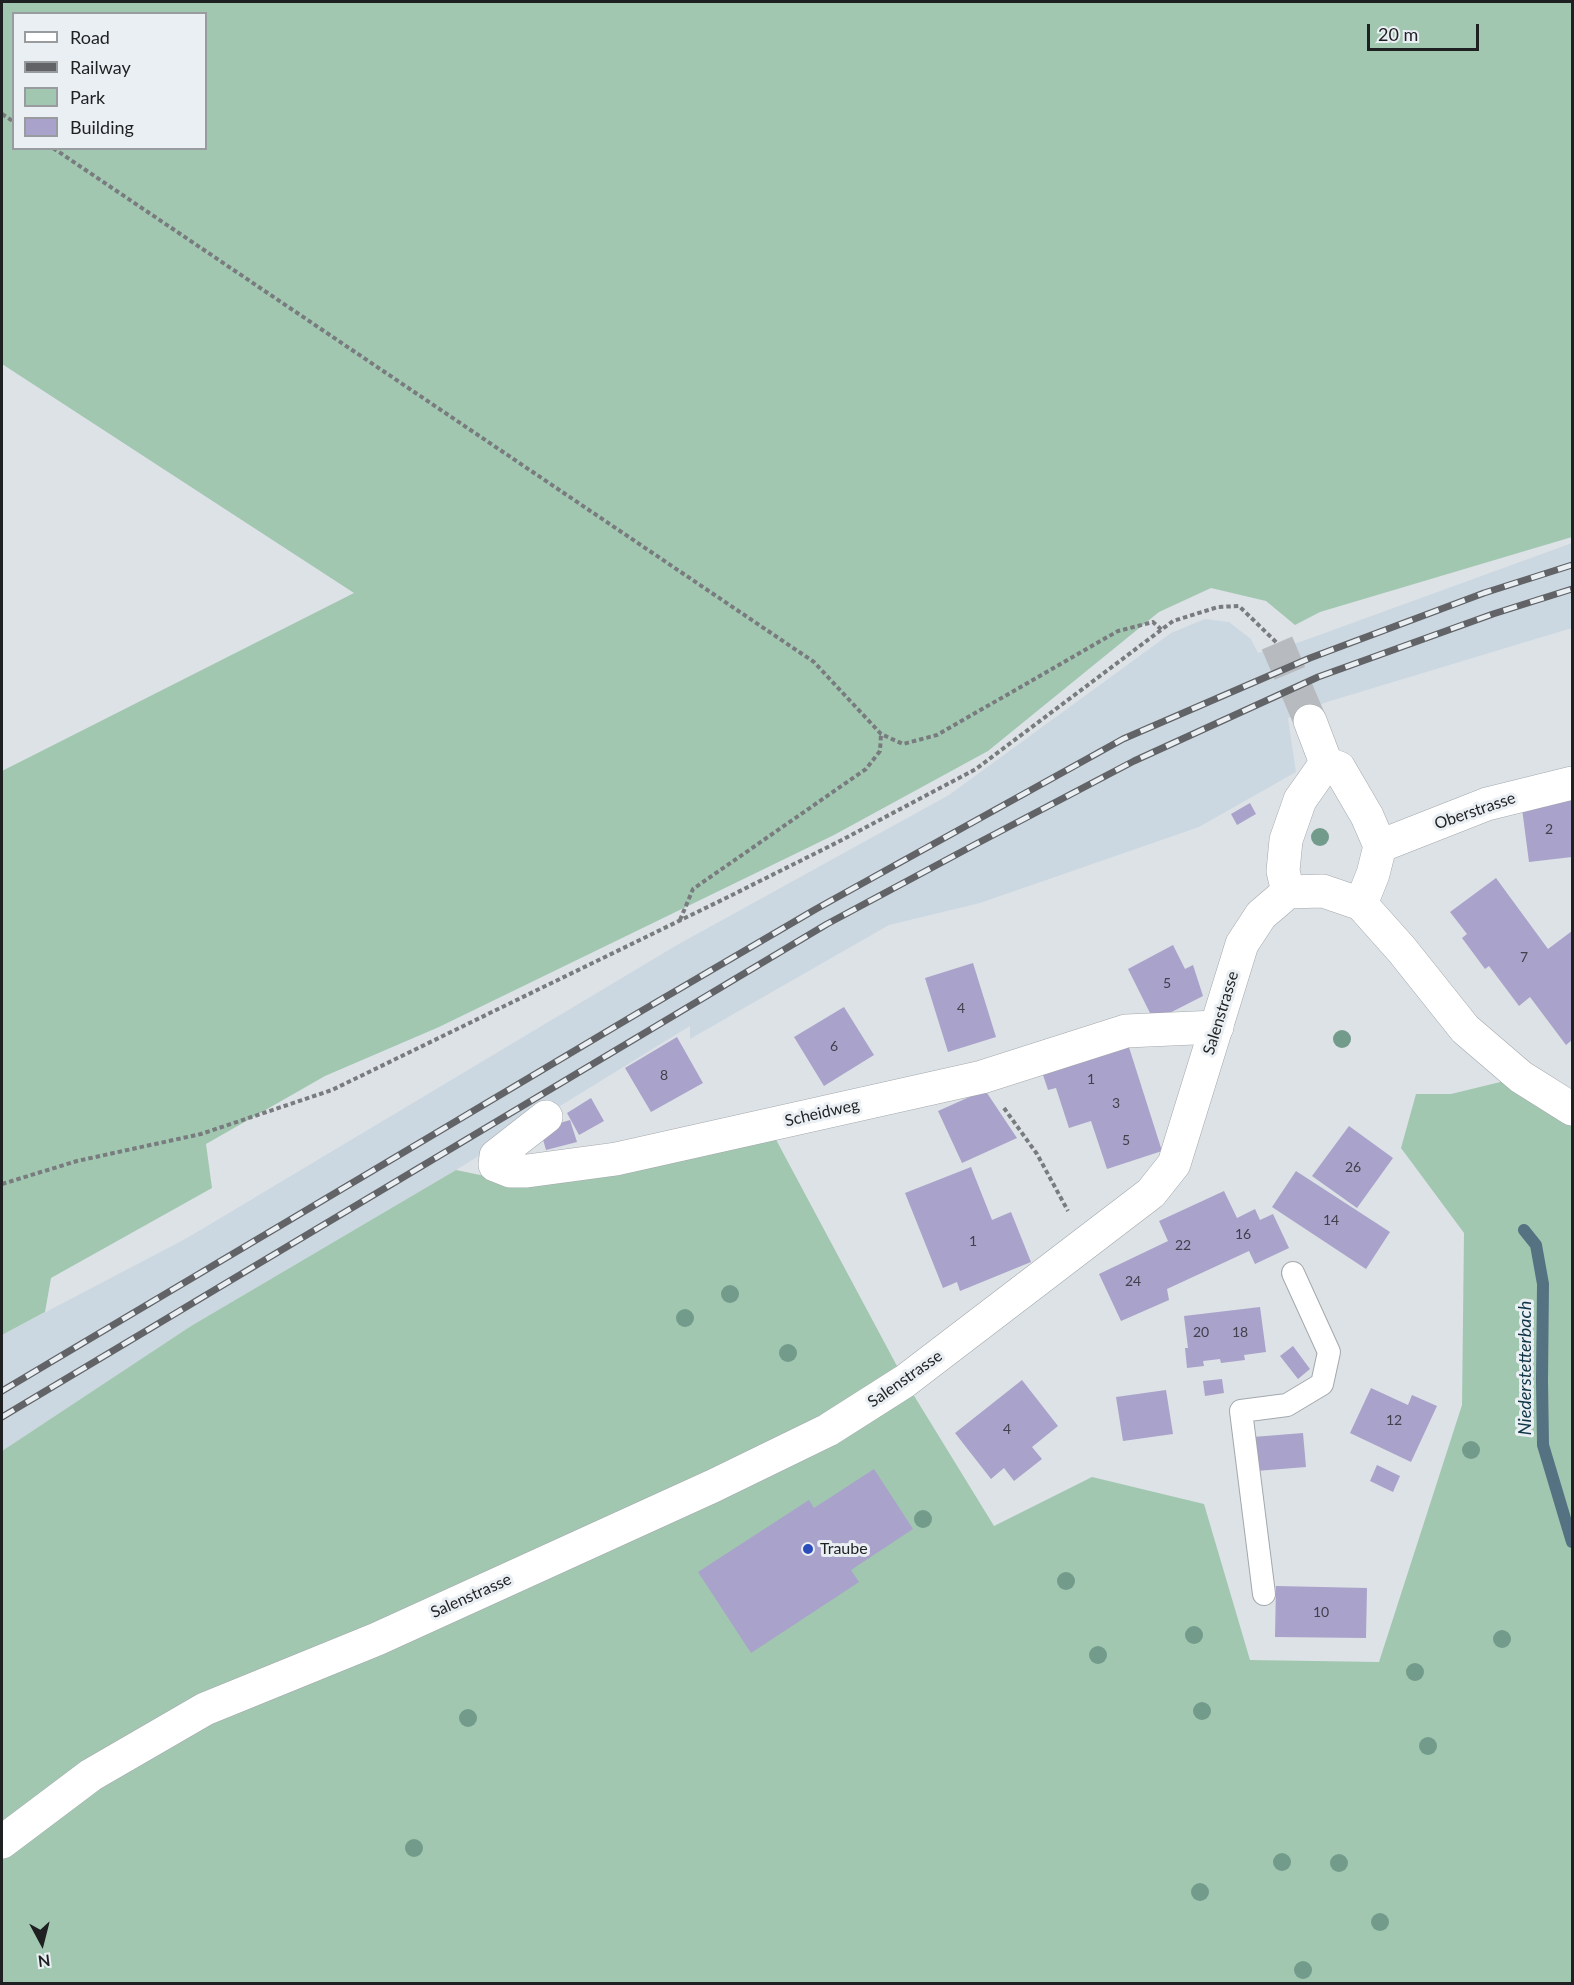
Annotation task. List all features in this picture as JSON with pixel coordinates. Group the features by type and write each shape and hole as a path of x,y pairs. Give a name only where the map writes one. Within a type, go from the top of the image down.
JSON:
{"street":[{"path":"1310,721 1326,764"},
{"path":"1326,764 1339,768 1367,816 1380,846 1373,874 1361,904"},
{"path":"1326,764 1300,800 1286,840 1283,871 1288,892 1323,891 1361,904 1465,1029 1521,1077 1572,1109"},
{"name":"Oberstrasse","path":"1380,846 1487,804 1572,783"},
{"name":"Salenstrasse","path":"2,1842 91,1775 205,1709 387,1634 713,1486 828,1430 905,1381 1151,1193 1174,1164 1242,944 1261,915 1288,892"},
{"name":"Scheidweg","path":"546,1117 496,1156 495,1165 510,1171 527,1171 616,1159 982,1077 1126,1031 1217,1027"}],"lane":[{"path":"1264,1594 1241,1411 1287,1405 1322,1384 1329,1352 1293,1273"}],"path":[{"path":"56,150 814,662 881,734 903,744 937,735 1118,631 1153,622 1162,630"},
{"path":"2,1184 77,1161 201,1134 332,1090 838,842 976,769 1173,621 1218,607 1239,606 1277,643"},
{"path":"680,920 693,889 866,769 880,751 881,734"},
{"path":"982,1077 1037,1154 1086,1244"}],"shaded area":[{"path":"1572,543 1572,628 1327,702 1288,718 1296,772 1199,827 980,903 889,925 690,1039 690,1026 456,1170 191,1326 2,1451 2,1335 187,1238 677,945 949,795 1171,633 1205,619 1229,622 1251,639 1258,653 1300,642"}],"green space":[{"path":"2,2 1572,2 1572,537 1320,612 1295,625 1266,601 1211,588 1159,612 988,751 834,835 439,1027 325,1076 206,1144 212,1188 51,1278 45,1312 2,1335 2,771 354,593 2,364"},
{"path":"1521,1077 1572,1109 1572,1983 2,1984 2,1451 191,1326 456,1170 485,1176 773,1134 905,1381 994,1526 1092,1477 1204,1504 1250,1660 1379,1662 1462,1405 1464,1233 1401,1148 1416,1094 1451,1094"}],"building":[{"path":"1572,794 1572,857 1529,862 1521,801"},
{"path":"1250,803 1256,814 1237,825 1231,814"},
{"path":"1496,878 1548,949 1572,931 1572,1040 1566,1045 1530,997 1519,1006 1489,966 1485,969 1462,938 1467,934 1450,912"},
{"path":"1173,945 1185,969 1193,965 1203,996 1154,1021 1128,969"},
{"path":"973,963 996,1037 948,1052 925,978"},
{"path":"844,1007 874,1055 824,1086 794,1037"},
{"path":"677,1037 703,1083 651,1112 625,1068"},
{"path":"1127,1041 1162,1151 1107,1169 1091,1121 1069,1128 1056,1088 1048,1090 1041,1069"},
{"path":"985,1090 1017,1138 962,1163 938,1111"},
{"path":"591,1098 604,1121 579,1135 567,1113"},
{"path":"570,1120 577,1142 546,1150 540,1129"},
{"path":"1349,1126 1393,1158 1357,1208 1312,1176"},
{"path":"971,1167 992,1220 1011,1212 1031,1262 960,1291 957,1282 943,1288 905,1193"},
{"path":"1296,1171 1390,1232 1366,1269 1272,1207"},
{"path":"1224,1191 1237,1218 1255,1209 1260,1220 1273,1214 1289,1248 1255,1264 1249,1251 1167,1289 1169,1300 1121,1321 1099,1274 1168,1241 1159,1221"},
{"path":"1260,1307 1266,1352 1244,1355 1245,1360 1221,1363 1220,1359 1203,1361 1204,1366 1187,1368 1185,1348 1188,1348 1184,1316"},
{"path":"1293,1346 1310,1369 1298,1379 1280,1356"},
{"path":"1222,1379 1224,1393 1205,1396 1203,1381"},
{"path":"1022,1380 1058,1426 1032,1447 1042,1459 1014,1481 1004,1468 991,1479 955,1433"},
{"path":"1371,1388 1408,1405 1412,1395 1437,1406 1411,1462 1350,1433"},
{"path":"1166,1390 1173,1434 1123,1441 1116,1397"},
{"path":"1303,1433 1306,1467 1256,1471 1253,1437"},
{"path":"1377,1465 1400,1476 1393,1492 1370,1481"},
{"name":"Traube","path":"874,1469 913,1529 851,1570 859,1582 751,1653 698,1572 809,1500 814,1508"},
{"path":"1276,1586 1367,1588 1366,1638 1275,1637"}],"waterway":[{"name":"Niederstetterbach","path":"1524,1230 1536,1245 1543,1284 1543,1445 1572,1542"}],"tunnel":[{"path":"1277,643 1310,721"}],"railway":[{"path":"2,1391 816,909 1123,739 1310,658 1484,593 1572,565"},
{"path":"2,1417 827,924 976,844 1134,761 1318,677 1493,614 1572,589"}],"place":[{"name":"Traube","path":"808,1549"}]}
